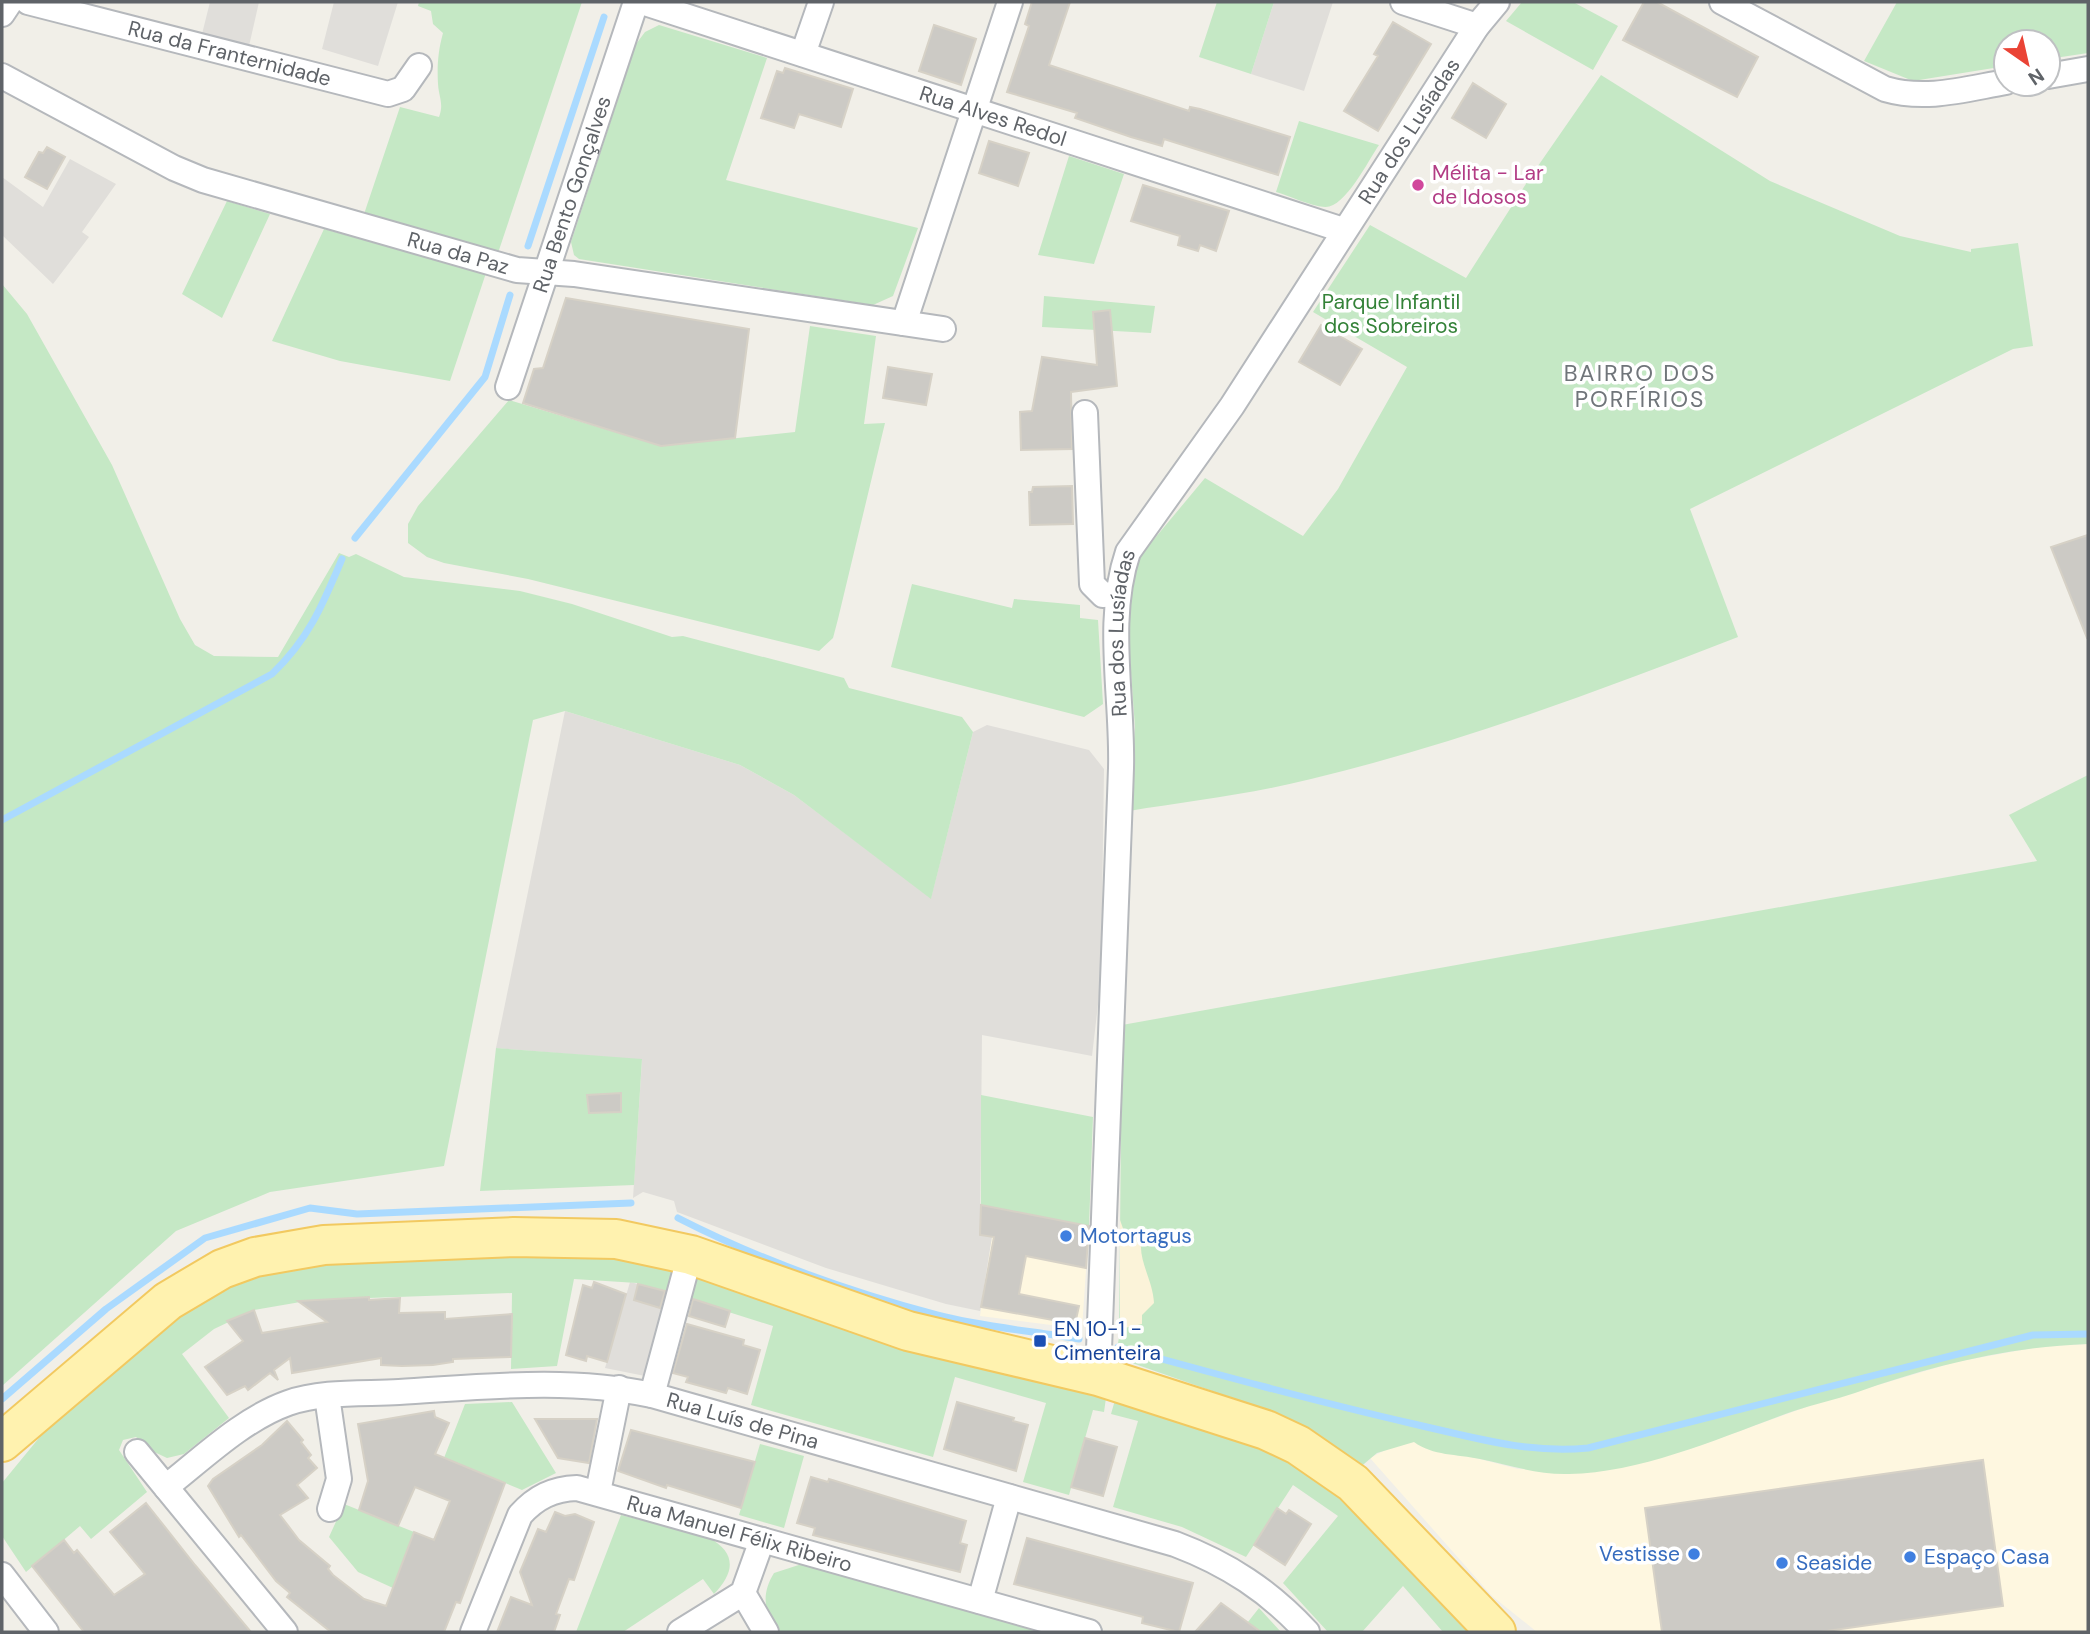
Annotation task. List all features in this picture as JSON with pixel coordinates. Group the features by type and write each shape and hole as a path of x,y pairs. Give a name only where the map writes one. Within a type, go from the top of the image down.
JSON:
{"main road":[{"path":"2,1442 168,1301 222,1269 256,1257 324,1245 514,1237 602,1238 648,1244 734,1270 908,1331 1098,1376 1210,1410 1298,1445 1353,1483 1493,1627"}],"street":[{"path":"2,13 10,2"},
{"name":"Rua da Franternidade","path":"28,2 388,94 403,89 419,66"},
{"name":"Rua Bento Gonçalves","path":"508,387 636,2"},
{"name":"Rua Alves Redol","path":"642,2 1343,230"},
{"path":"803,54 821,2"},
{"path":"904,323 1010,2"},
{"path":"1403,2 1477,26"},
{"name":"Rua dos Lusíadas","path":"1098,1376 1121,751 1118,594 1128,552 1232,406 1343,230 1477,26 1497,2"},
{"path":"1721,2 1885,89 1923,96 1992,84"},
{"path":"2062,74 2088,69"},
{"name":"Rua da Paz","path":"2,76 174,168 203,180 517,270 544,274 574,274 943,329"},
{"path":"1086,413 1092,584 1102,595 1118,594"},
{"path":"652,1395 686,1269"},
{"name":"Rua Luís de Pina","path":"166,1487 270,1411 289,1402 327,1396 562,1384 619,1388 652,1395 1175,1544 1211,1558 1265,1592 1307,1632"},
{"path":"598,1493 619,1388"},
{"path":"327,1396 339,1479 330,1509"},
{"path":"2,1450 31,1416"},
{"path":"137,1452 285,1632"},
{"name":"Rua Manuel Félix Ribeiro","path":"473,1632 512,1531 525,1508 531,1502 561,1489 577,1488 1089,1632"},
{"path":"980,1601 1009,1497"},
{"path":"680,1632 743,1593 762,1540"},
{"path":"4,1580 46,1632"},
{"path":"743,1593 766,1632"}],"shaded area":[{"path":"210,2 259,2 249,46 202,34"},
{"path":"334,2 398,2 378,66 322,49"},
{"path":"1274,2 1333,2 1304,91 1251,74"},
{"path":"70,159 116,184 82,232 89,237 53,284 2,235 2,177 43,207"},
{"path":"565,711 740,765 794,795 931,898 973,732 987,725 1089,750 1104,769 1101,979 1092,1056 982,1035 980,1235 992,1237 980,1311 946,1304 826,1268 677,1212 674,1201 643,1192 633,1198 642,1060 496,1048"},
{"path":"981,1205 1089,1226 1082,1329 980,1316 992,1237 980,1235"},
{"path":"630,1282 674,1293 650,1377 605,1368"},
{"path":"2088,1344 2088,1632 1537,1632 1492,1596 1370,1458 1395,1445 1414,1442 1518,1469 1603,1471 1690,1449 1817,1403 1956,1362 2044,1346"}],"green space":[{"path":"419,2 582,2 498,253 363,217 400,107 439,117 441,105 438,65 443,33 433,24 431,11 418,6"},
{"path":"1217,2 1274,2 1251,74 1199,57"},
{"path":"1522,2 1573,2 1618,26 1593,70 1506,21"},
{"path":"1897,2 2088,2 2088,53 2062,57 2062,28 1992,28 1992,68 1913,81 1864,61"},
{"path":"659,25 767,58 726,180 918,228 893,296 873,305 579,259 574,255 571,242 636,44 645,32"},
{"name":"Parque Infantil dos Sobreiros","path":"1601,75 1770,181 1900,236 1971,252 1971,249 2018,243 2033,346 2013,349 1690,509 1738,637 1580,696 1420,750 1289,784 1129,811 1135,727 1127,618 1135,562 1205,478 1303,536 1338,489 1407,367 1313,312 1370,225 1466,278 1531,176"},
{"path":"1299,121 1379,145 1348,192 1333,205 1313,205 1276,192"},
{"path":"1069,156 1124,174 1094,264 1038,255"},
{"path":"227,201 270,214 222,318 182,294"},
{"path":"324,229 486,273 450,381 340,361 272,341"},
{"path":"2,284 27,314 112,465 180,619 195,645 214,656 278,657 339,553 349,557 356,554 404,577 520,591 572,604 672,637 683,636 844,678 849,688 962,717 973,732 931,899 794,795 740,765 565,711 533,720 444,1166 270,1192 176,1231 2,1386"},
{"path":"1044,296 1155,306 1151,333 1042,327"},
{"path":"810,326 876,336 864,424 885,423 833,638 819,651 528,579 444,563 427,557 408,543 408,524 418,506 509,400 661,446 795,432"},
{"path":"912,584 1012,608 1014,599 1080,605 1080,618 1098,620 1103,704 1084,717 891,667"},
{"path":"2088,775 2088,1344 2028,1349 1941,1366 1802,1409 1683,1452 1626,1467 1569,1474 1535,1471 1437,1452 1414,1442 1377,1453 1358,1469 1318,1438 1275,1413 1115,1357 1119,1338 1122,1025 2037,861 2009,815"},
{"path":"496,1048 642,1059 634,1185 480,1191"},
{"path":"981,1095 1093,1117 1089,1226 981,1205"},
{"path":"513,1256 613,1258 682,1270 875,1341 1106,1398 1104,1412 1093,1410 1069,1495 1023,1482 1046,1403 955,1377 933,1457 751,1405 773,1326 637,1283 574,1279 557,1366 511,1369 512,1293 312,1300 254,1310 214,1329 182,1354 229,1418 184,1454 167,1458 150,1450 136,1437 123,1440 119,1450 147,1492 91,1539 80,1526 26,1572 2,1536 2,1483 48,1427 178,1316 236,1282 257,1275 328,1262"},
{"path":"1115,1400 1209,1428 1271,1453 1301,1469 1353,1507 1470,1632 1443,1632 1403,1586 1362,1632 1328,1632 1283,1583 1338,1516 1293,1485 1246,1557 1182,1527 1113,1507 1138,1421 1111,1414"},
{"path":"512,1402 556,1473 522,1490 444,1458 465,1404"},
{"path":"760,1444 804,1456 784,1528 739,1515"},
{"path":"344,1504 414,1532 393,1588 358,1572 329,1537"},
{"path":"621,1515 708,1537 728,1556 729,1571 714,1594 703,1579 623,1632 576,1632"},
{"path":"808,1562 1048,1632 777,1632 767,1610 766,1595 770,1581 774,1573"},
{"path":"1259,1608 1281,1632 1240,1632"}],"sand":[{"path":"1120,1220 1125,1234 1141,1245 1154,1303 1142,1315 1142,1324 1120,1329"}],"building":[{"path":"1032,2 1070,2 1049,65 1189,111 1190,107 1200,109 1290,137 1278,175 1164,139 1162,146 1131,137 1075,118 1077,113 1007,92 1029,26 1025,24"},
{"path":"1644,2 1657,2 1758,57 1737,97 1623,40"},
{"path":"1393,22 1431,44 1378,131 1344,111 1378,56 1374,54"},
{"path":"934,25 976,39 961,85 919,71"},
{"path":"785,68 853,89 841,127 799,114 794,128 761,118 777,71 783,73"},
{"path":"1473,83 1506,104 1486,138 1452,118"},
{"path":"989,141 1029,153 1018,186 979,173"},
{"path":"47,147 65,157 47,189 25,177 39,152 43,153"},
{"path":"1143,185 1229,211 1216,251 1200,245 1198,251 1178,245 1180,236 1131,221"},
{"path":"566,298 749,329 735,438 661,446 523,403 534,369 543,368"},
{"path":"1110,310 1117,386 1071,392 1072,449 1021,450 1020,412 1032,411 1042,357 1097,365 1093,312"},
{"path":"1321,325 1362,349 1340,385 1299,362"},
{"path":"888,367 932,374 926,405 883,398"},
{"path":"1072,486 1073,524 1030,525 1029,492 1032,492 1033,487"},
{"path":"2088,535 2088,638 2087,638 2051,547"},
{"path":"621,1093 621,1112 589,1113 587,1095"},
{"path":"981,1205 1089,1226 1086,1268 1026,1256 1019,1294 1079,1306 1075,1324 981,1307 994,1237 980,1235"},
{"path":"594,1282 626,1294 607,1362 587,1356 586,1361 566,1355 583,1285 592,1288"},
{"path":"638,1284 665,1291 660,1308 634,1300"},
{"path":"369,1297 369,1300 400,1298 399,1313 445,1312 445,1319 512,1314 511,1357 453,1359 453,1362 433,1365 402,1366 381,1365 381,1358 292,1373 290,1358 274,1370 278,1380 270,1373 248,1390 245,1386 227,1395 205,1367 243,1341 227,1321 254,1310 262,1333 327,1322 298,1301"},
{"path":"693,1299 730,1311 725,1327 689,1316"},
{"path":"687,1324 744,1340 743,1345 760,1350 747,1394 728,1388 726,1393 686,1382 688,1377 673,1373"},
{"path":"957,1402 1014,1418 1013,1421 1028,1425 1016,1471 944,1449"},
{"path":"434,1411 435,1417 449,1423 435,1454 505,1483 460,1603 456,1602 444,1632 331,1632 287,1597 290,1593 276,1581 241,1535 239,1537 208,1486 213,1479 262,1445 287,1421 303,1440 301,1442 311,1455 308,1458 317,1468 297,1485 308,1498 280,1515 299,1540 330,1566 328,1569 333,1575 364,1599 386,1606 414,1532 434,1540 450,1501 415,1487 398,1526 359,1510 368,1481 358,1424"},
{"path":"535,1419 597,1419 589,1463 558,1458"},
{"path":"631,1430 755,1462 741,1508 667,1485 666,1488 618,1471"},
{"path":"1085,1438 1117,1447 1103,1496 1071,1487"},
{"path":"1983,1460 2003,1606 1820,1632 1662,1632 1645,1508"},
{"path":"811,1477 828,1482 829,1479 966,1521 960,1543 967,1545 960,1572 813,1535 815,1528 797,1523"},
{"path":"146,1503 251,1632 84,1632 32,1566 64,1540 74,1553 77,1550 114,1595 145,1574 110,1532"},
{"path":"1277,1508 1286,1514 1289,1510 1311,1524 1285,1565 1254,1545"},
{"path":"555,1512 565,1516 575,1514 594,1522 574,1580 569,1579 556,1614 560,1615 554,1632 497,1632 511,1597 532,1605 520,1572 538,1529 546,1532"},
{"path":"1027,1538 1193,1583 1179,1632 1142,1623 1143,1617 1014,1584"},
{"path":"1221,1603 1261,1632 1195,1632"}],"waterway":[{"path":"528,246 604,17"},
{"path":"355,538 485,377 510,295"},
{"path":"2,820 272,674 305,634 342,559"},
{"path":"2,1399 106,1309 205,1238 310,1208 357,1214 631,1203"},
{"path":"678,1218 772,1261 903,1306 990,1326 1079,1339"},
{"path":"1118,1347 1302,1397 1457,1434 1521,1446 1565,1449 1588,1448 2033,1335 2088,1334"}],"place":[{"name":"Mélita - Lar de Idosos","path":"1418,185"},
{"name":"Motortagus","path":"1066,1236"},
{"name":"EN 10-1 - Cimenteira","path":"1040,1341"},
{"name":"Vestisse","path":"1694,1554"},
{"name":"Espaço Casa","path":"1910,1557"},
{"name":"Seaside","path":"1782,1563"}],"district":[{"name":"BAIRRO DOS PORFÍRIOS","path":"1640,386"}]}
